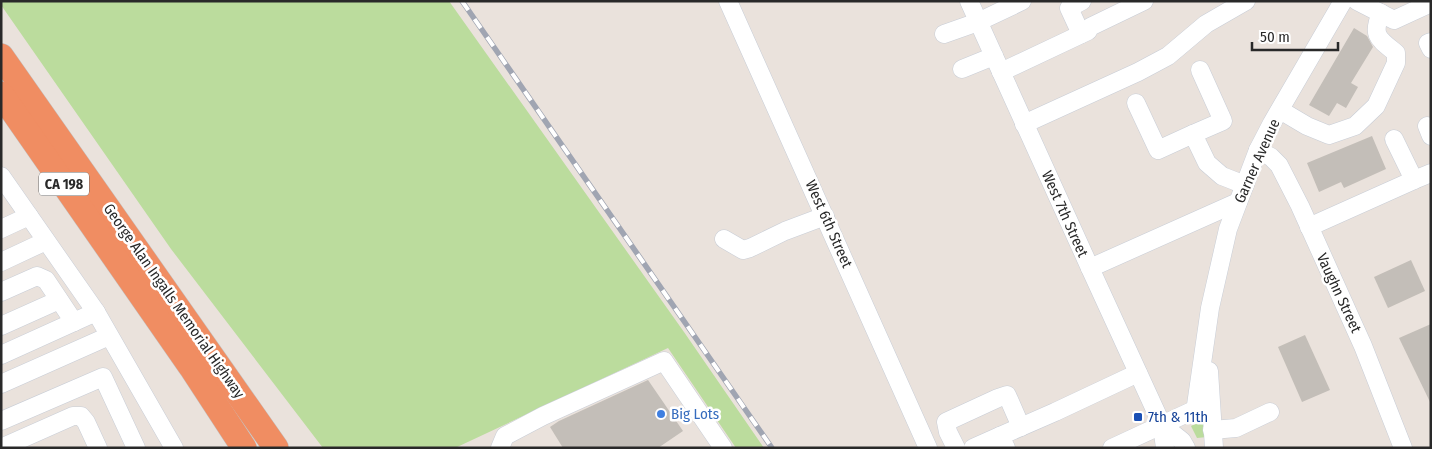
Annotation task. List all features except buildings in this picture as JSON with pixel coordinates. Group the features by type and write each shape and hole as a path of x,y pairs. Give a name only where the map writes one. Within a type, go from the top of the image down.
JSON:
{"highway":[{"name":"George Alan Ingalls Memorial Highway","path":"1,56 136,266 191,367 244,448"},
{"name":"George Alan Ingalls Memorial Highway","path":"1,94 276,448"},
{"path":"136,266 226,448"},
{"path":"136,266 295,448"}],"street":[{"name":"West 6th Street","path":"728,1 928,448"},
{"name":"West 7th Street","path":"969,1 1162,425 1165,448"},
{"path":"944,34 978,22 1022,1"},
{"path":"1081,34 1069,8 1082,1"},
{"path":"1001,72 1088,31 1090,27 1144,1"},
{"path":"1024,124 1138,72 1168,56 1206,24 1246,1"},
{"path":"1344,2 1394,20 1431,3"},
{"name":"Garner Avenue","path":"1162,425 1194,410 1210,308 1223,247 1238,202 1258,150 1344,2"},
{"path":"1280,110 1306,126 1330,135 1355,126 1376,106 1396,63 1396,52 1378,38 1376,26 1381,14"},
{"path":"1431,42 1428,43 1431,49"},
{"path":"962,69 994,56"},
{"path":"1136,103 1158,150 1223,121 1200,70"},
{"path":"1193,134 1207,163 1222,176 1245,185"},
{"path":"1394,139 1414,180"},
{"name":"Vaughn Street","path":"1258,150 1279,165 1363,346 1403,448"},
{"path":"1309,227 1431,173"},
{"path":"4,185 29,216 96,312 174,448"},
{"path":"1090,268 1238,202"},
{"path":"1,229 29,216"},
{"path":"724,239 743,250 825,216"},
{"path":"1,262 46,241"},
{"path":"1,292 37,276 46,280 74,322"},
{"path":"1,326 59,300"},
{"path":"1,355 96,312"},
{"name":"Garner Avenue","path":"1207,334 1214,448"},
{"path":"1,384 109,336"},
{"path":"500,448 505,436 543,416 664,360 713,442"},
{"path":"1,421 103,377 126,365"},
{"path":"973,448 1003,442 1021,427 1138,373"},
{"path":"103,377 136,448"},
{"path":"956,448 948,432 946,422 998,398 1007,396 1021,427"},
{"path":"1212,430 1236,428 1270,412"},
{"path":"1,448 73,416 81,416 86,422 98,448"},
{"path":"1117,447 1162,425"},
{"name":"West 7th Street","path":"1162,425 1182,440 1186,448"}],"green space":[{"path":"1,1 449,1 764,448 736,448 668,348 455,448 323,448 171,249 1,5"},
{"path":"1205,419 1207,437 1197,438 1191,426"}],"railway":[{"path":"462,1 772,448"}],"place":[{"name":"Big Lots","path":"661,414"},
{"name":"7th & 11th","path":"1138,417"}]}
